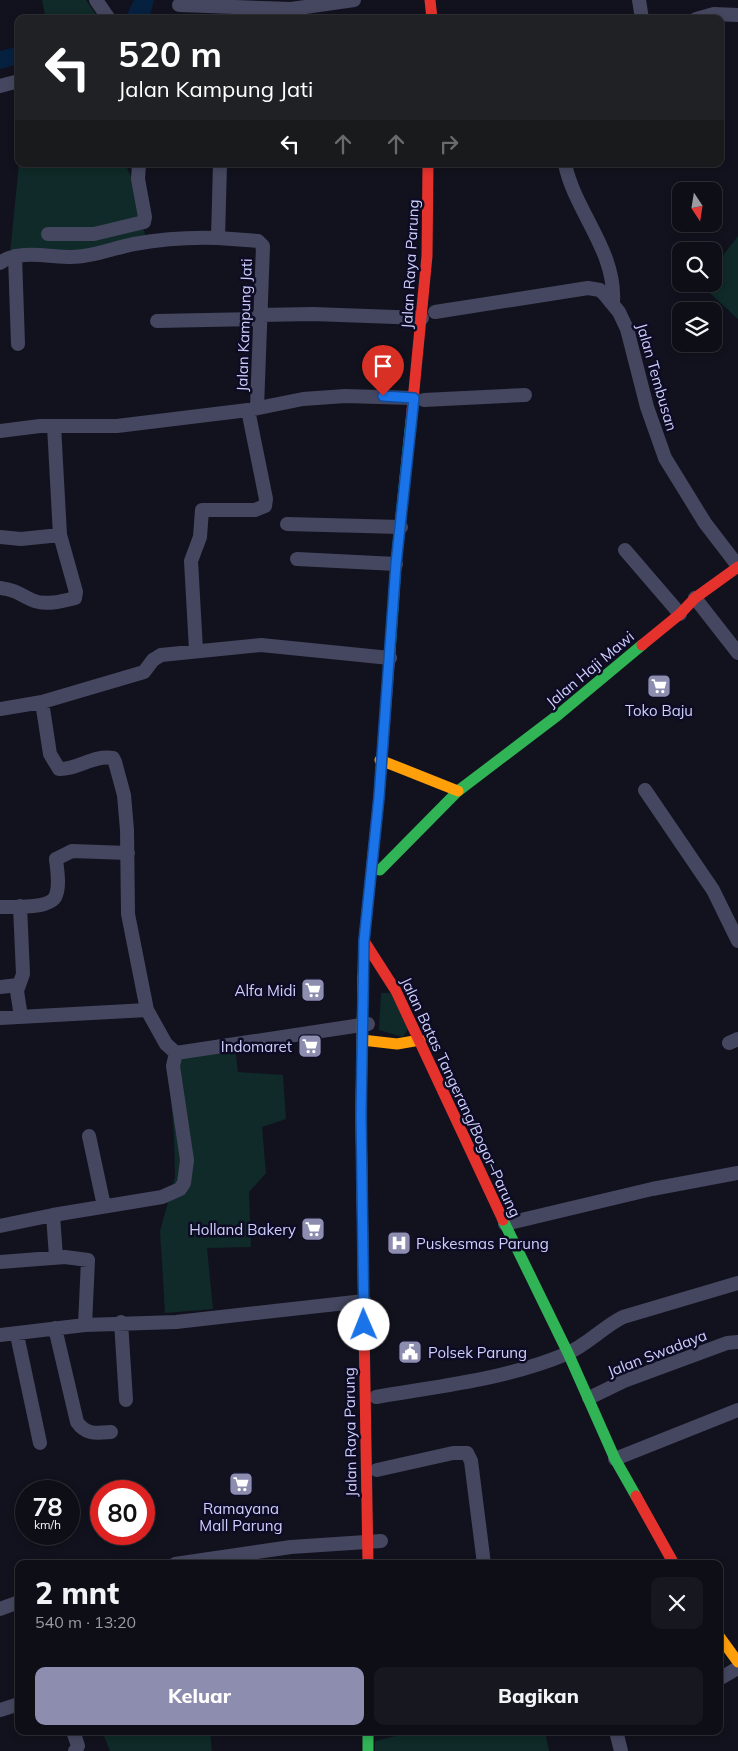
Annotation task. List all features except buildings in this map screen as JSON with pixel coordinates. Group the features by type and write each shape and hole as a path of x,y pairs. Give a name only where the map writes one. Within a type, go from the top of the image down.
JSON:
{"main road":[{"path":"418,0 420,15"},
{"path":"430,0 432,15"},
{"name":"Jalan Raya Parung","path":"375,986 396,564 424,357 432,314 427,256 428,167"},
{"name":"Jalan Raya Parung","path":"437,278 439,167"},
{"name":"Jalan Raya Parung","path":"410,549 419,399"},
{"name":"Jalan Haji Mawi","path":"380,870 458,791 558,715 680,614 695,598 738,566"},
{"name":"Jalan Raya Parung","path":"375,1046 364,941 379,797 407,577"},
{"path":"385,761 458,791"},
{"name":"Jalan Batas Tangerang/Bogor–Parung","path":"364,941 396,991 505,1224 568,1353 615,1459 672,1560"},
{"name":"Jalan Raya Parung","path":"371,1021 362,1040 362,1266 374,1541 381,1556"},
{"path":"362,1040 375,1046 420,1040"},
{"name":"Jalan Raya Parung","path":"375,1247 379,1507"},
{"path":"362,1266 375,1266"},
{"name":"Jalan Raya Parung","path":"369,1560 380,1526"},
{"path":"723,1641 738,1662"},
{"path":"368,1735 368,1751"},
{"path":"379,1751 380,1735"}],"street":[{"path":"96,0 106,15"},
{"path":"179,5 291,9 354,0"},
{"path":"639,0 641,15"},
{"path":"710,15 738,15"},
{"path":"0,86 15,82"},
{"path":"48,234 94,234 144,222 145,217 138,179 139,167"},
{"path":"0,263 15,256 74,257 92,255 134,244 190,237 218,238 220,167"},
{"path":"566,167 576,195 608,262 614,289 613,302"},
{"name":"Jalan Kampung Jati","path":"218,238 262,242 252,409"},
{"path":"15,256 18,344"},
{"name":"Jalan Tembusan","path":"157,321 314,314 432,314 588,288 600,290 613,302 627,328 647,407 665,458 705,523 738,566"},
{"name":"Jalan Kampung Jati","path":"0,431 54,426 117,426 252,409 303,399 345,396 419,399 525,395"},
{"path":"196,650 191,561 200,537 202,510 255,510 265,506 266,500 252,409"},
{"path":"0,588 21,592 40,602 63,602 75,598 76,592 60,535 54,426"},
{"path":"287,524 401,527"},
{"path":"0,537 22,540 60,535"},
{"path":"625,550 680,614"},
{"path":"297,559 396,564"},
{"path":"695,598 738,653"},
{"path":"0,708 42,702 144,672 153,660 161,655 196,650 261,645 390,658"},
{"path":"42,702 50,754 59,770 66,770 89,760 105,757 113,758 115,762 124,795 128,853 128,914 147,1010 166,1044 176,1053"},
{"path":"645,790 713,890 738,941"},
{"path":"0,908 44,905 52,902 57,894 56,859 67,852 128,853"},
{"path":"20,906 23,974 18,985 22,1017"},
{"path":"0,987 18,985"},
{"path":"0,1018 147,1010"},
{"path":"176,1053 371,1021"},
{"path":"0,1226 172,1194 184,1183 187,1160 173,1066 176,1053"},
{"path":"89,1136 104,1206"},
{"path":"505,1224 652,1188 738,1173"},
{"path":"53,1215 56,1257"},
{"path":"0,1262 56,1257 76,1257 88,1261 84,1325"},
{"path":"376,1397 523,1370 568,1353 607,1325 623,1317 738,1283"},
{"path":"0,1336 84,1325 121,1322 176,1322 364,1302"},
{"path":"121,1322 126,1400"},
{"path":"55,1328 77,1422 82,1429 89,1433 111,1432"},
{"path":"16,1335 40,1443"},
{"name":"Jalan Swadaya","path":"588,1398 662,1367 727,1343 738,1342"},
{"path":"615,1459 738,1410"},
{"path":"378,1470 453,1452 467,1453 471,1461 483,1560"},
{"path":"202,1560 291,1547 374,1541"},
{"path":"0,1609 15,1603"},
{"path":"723,1677 738,1668"},
{"path":"0,1710 15,1705"},
{"path":"74,1735 78,1746 75,1751"},
{"path":"617,1735 620,1751"}],"green space":[{"path":"42,0 86,0 96,15 45,15"},
{"path":"19,167 126,167 131,176 146,239 88,252 10,254"},
{"path":"738,236 738,319 722,304 722,302 709,292 722,292 722,257"},
{"path":"381,993 391,993 408,1029 403,1037 379,1030"},
{"path":"234,1041 238,1072 283,1075 286,1119 262,1127 266,1173 249,1192 251,1247 207,1248 213,1309 165,1313 160,1231 175,1177 174,1136 167,1050"},
{"path":"210,1735 212,1751 110,1751 104,1736"},
{"path":"400,1735 546,1735 549,1751 375,1751 375,1741"}],"water":[{"path":"134,0 154,0 150,15 127,15"},
{"path":"15,47 15,65 0,69 0,51"}],"traffic: fast":[{"path":"390,651 396,564 411,421"},
{"path":"380,870 458,791 558,715 642,645"},
{"path":"503,1220 568,1353 615,1459 636,1496"},
{"path":"368,1735 368,1751"}],"traffic: slow":[{"path":"380,760 458,791"},
{"path":"363,976 361,1114 364,1326"},
{"path":"362,1040 397,1044 420,1040"},
{"path":"723,1641 738,1662"}],"traffic: jam":[{"path":"430,0 432,15"},
{"path":"411,421 427,256 428,167"},
{"path":"642,645 680,614 695,598 738,567"},
{"path":"363,976 364,941 379,797 390,651"},
{"path":"364,941 396,991 503,1220"},
{"path":"364,1326 368,1560"},
{"path":"636,1496 672,1560"}],"place":[{"name":"Toko Baju","path":"659,686"},
{"name":"Alfa Midi","path":"313,990"},
{"name":"Indomaret","path":"310,1046"},
{"name":"Holland Bakery","path":"313,1229"},
{"name":"Puskesmas Parung","path":"399,1243"},
{"name":"Polsek Parung","path":"410,1352"},
{"name":"Ramayana Mall Parung","path":"241,1484"}],"route":[{"path":"364,1325 361,1114 364,941 369,874 379,797 380,760 390,658 396,564 414,398 383,396"}]}
